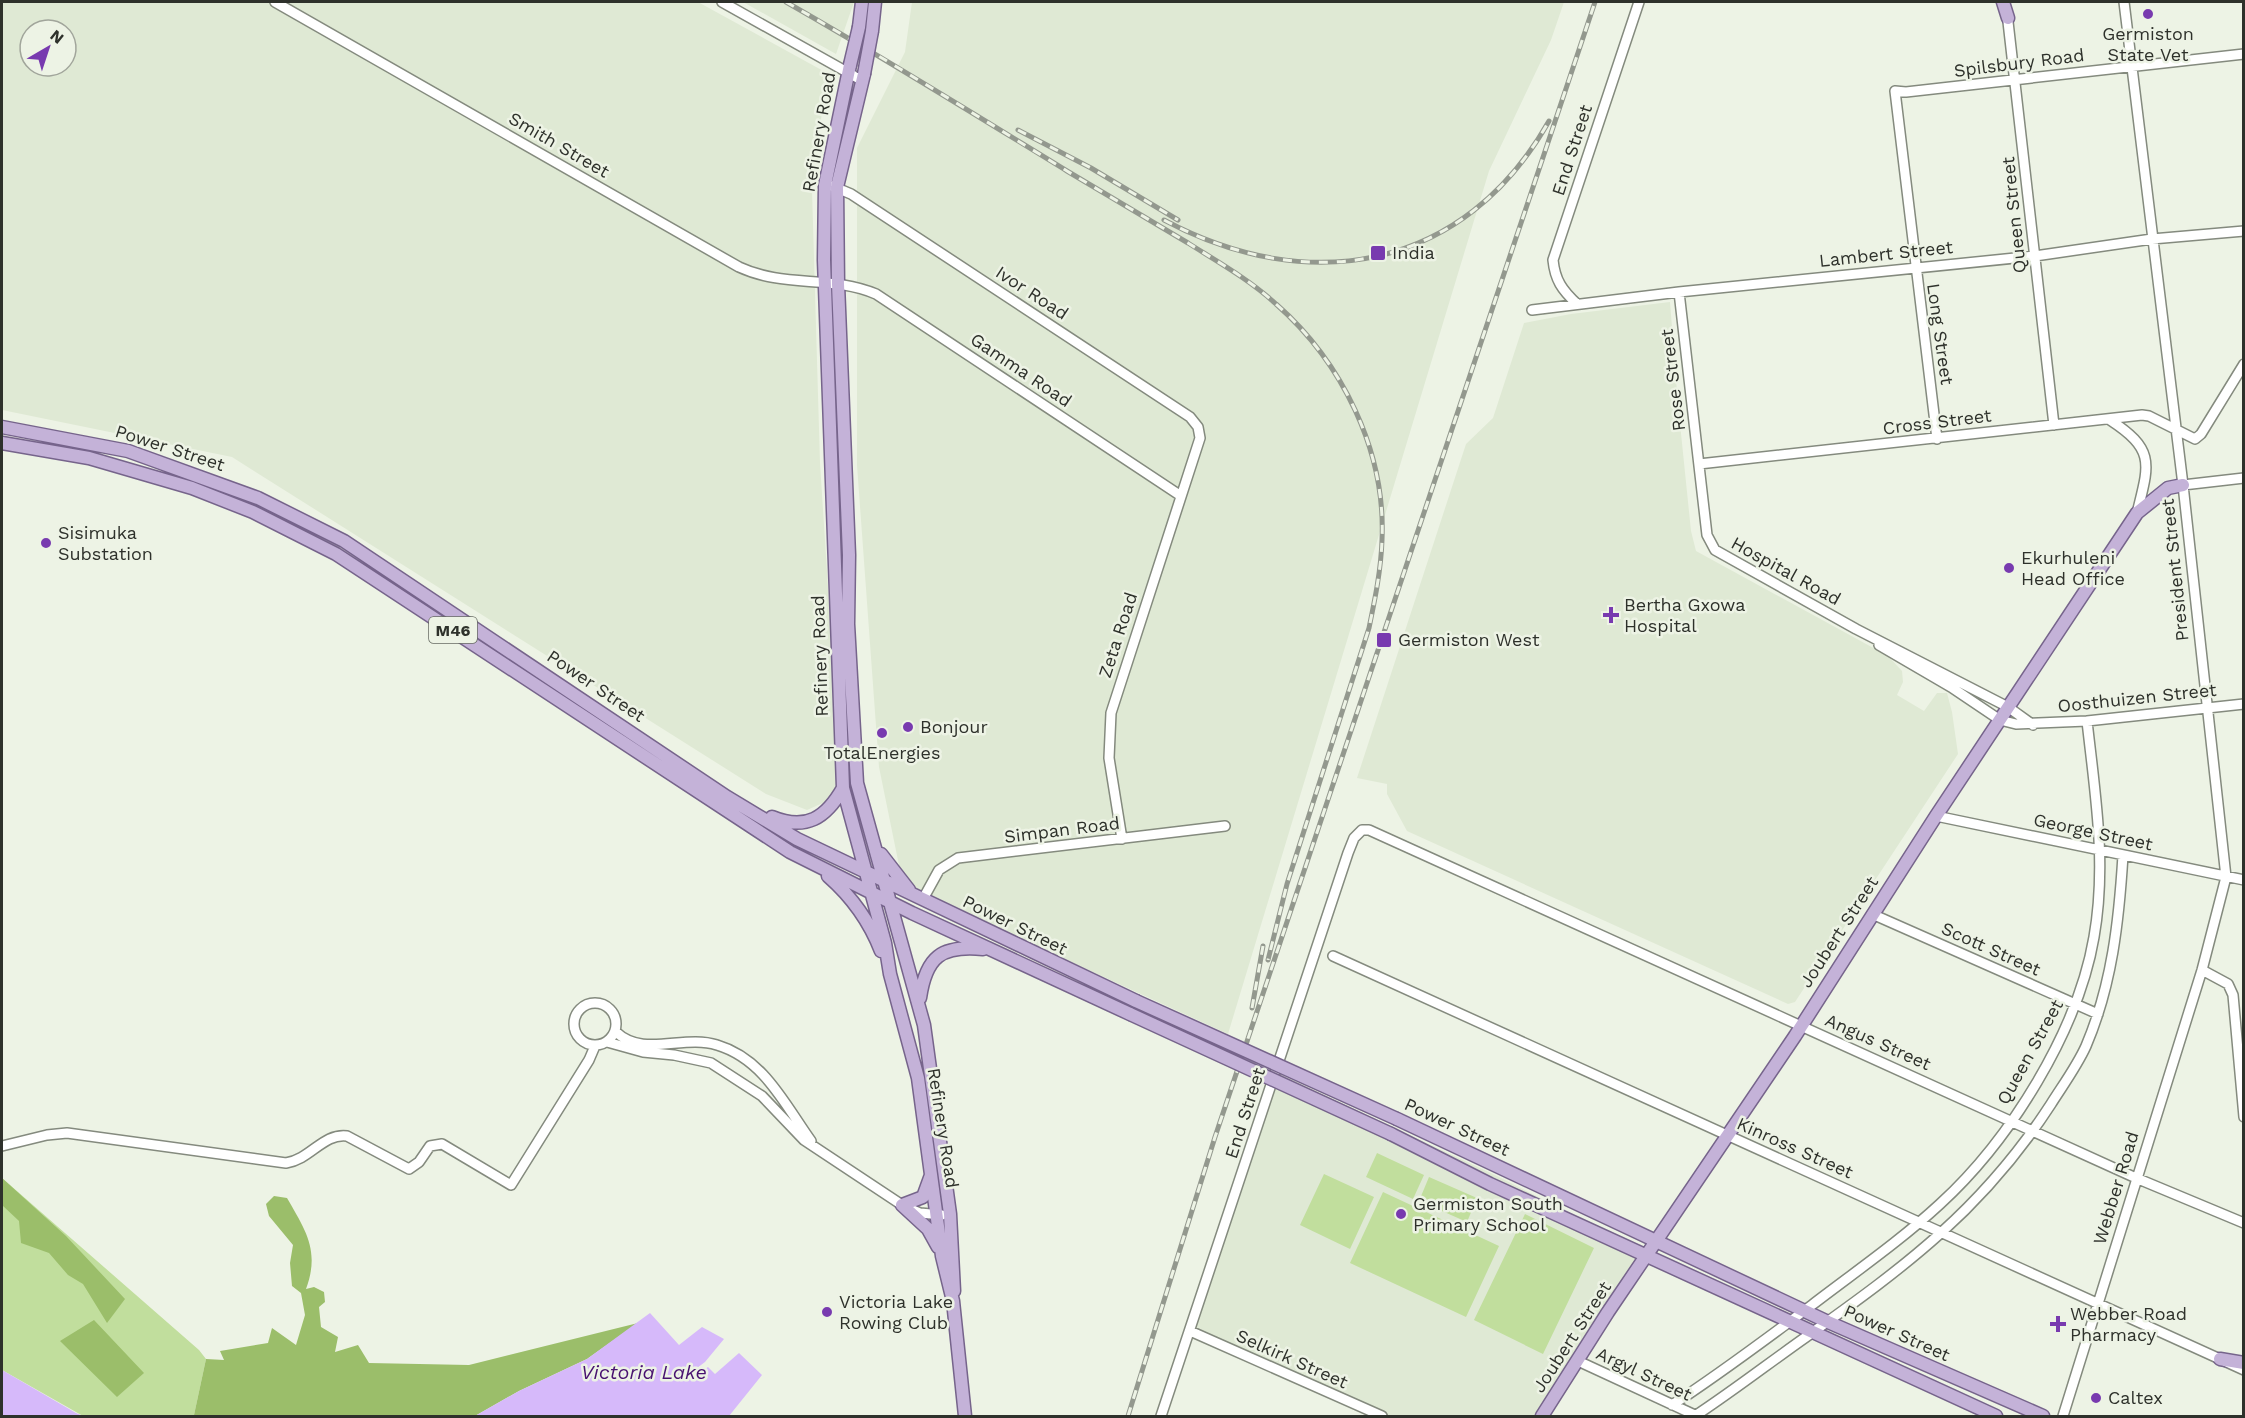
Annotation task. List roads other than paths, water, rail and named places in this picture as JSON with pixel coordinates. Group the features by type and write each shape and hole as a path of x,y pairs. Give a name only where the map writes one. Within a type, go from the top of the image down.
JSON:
{"main road":[{"name":"Refinery Road","path":"862,2 859,27 849,68 831,186 824,283 843,788 872,892 890,974 918,1078 932,1169 944,1215 942,1256 952,1301 965,1416"},
{"name":"Refinery Road","path":"875,2 863,77 831,186 844,421 849,555 848,624 857,783 927,1040 944,1215 955,1290 952,1301"},
{"path":"2005,2 2008,18"},
{"path":"830,420 844,421"},
{"name":"Power Street","path":"2,427 128,451 258,498 344,541 727,797 797,839 1045,960 1397,1119 1828,1322 2043,1416"},
{"name":"Power Street","path":"2,442 97,460 192,488 253,512 336,554 711,801 819,867 912,913 1392,1134 1490,1184 1791,1320 1996,1416"},
{"path":"832,485 846,484"},
{"name":"Joubert Street","path":"1542,1416 2137,513 2168,488 2183,485"},
{"path":"253,512 258,498"},
{"path":"834,555 849,555"},
{"path":"485,650 492,638"},
{"path":"727,797 783,822 802,824 826,811 843,788"},
{"path":"873,840 893,872 918,897"},
{"path":"819,867 848,894 865,917 890,974"},
{"path":"919,1004 926,969 939,955 968,947 990,949"},
{"path":"932,1169 922,1197 902,1205 928,1229 942,1256"},
{"path":"2220,1359 2244,1363"}],"street":[{"name":"Smith Street","path":"275,2 739,267 775,280 838,284"},
{"path":"722,2 863,77"},
{"name":"End Street","path":"1577,304 1561,288 1556,278 1553,260 1639,2"},
{"name":"President Street","path":"2124,2 2177,429 2226,877 2202,970"},
{"name":"Queen Street","path":"2008,18 2054,425"},
{"name":"Spilsbury Road","path":"1895,95 2244,54"},
{"name":"Long Street","path":"1895,95 1914,267 1937,439"},
{"name":"Ivor Road","path":"831,186 1190,417 1200,433 1198,446"},
{"name":"Lambert Street","path":"1532,310 1679,291 2035,256 2152,239 2244,231"},
{"name":"Gamma Road","path":"838,284 869,291 894,305 1181,496"},
{"name":"Rose Street","path":"1679,291 1699,464"},
{"path":"2177,429 2190,438 2195,439 2201,434 2244,364"},
{"name":"Cross Street","path":"1699,464 2149,416 2177,429"},
{"path":"2110,420 2133,434 2142,446 2147,461 2146,477 2137,513"},
{"name":"Zeta Road","path":"1122,839 1109,758 1111,713 1198,446"},
{"name":"Hospital Road","path":"1699,464 1707,535 1715,550 1856,629 2008,707"},
{"path":"2183,485 2244,478"},
{"name":"Hospital Road","path":"1856,629 2000,720"},
{"name":"Oosthuizen Street","path":"2000,720 2033,725 2244,704"},
{"path":"2008,707 2033,725"},
{"name":"Queen Street","path":"1791,1320 1919,1222 1967,1175 2011,1121 2041,1072 2076,1005 2094,939 2102,851 2087,721"},
{"name":"George Street","path":"1936,816 2244,880"},
{"name":"Simpan Road","path":"918,897 939,870 958,858 1225,826"},
{"name":"End Street","path":"1161,1416 1348,853 1357,833 1369,830"},
{"name":"Angus Street","path":"1369,830 2136,1179 2244,1223"},
{"path":"1696,1416 1902,1268 1943,1233 1998,1177 2033,1131 2085,1047 2098,1014 2114,953 2123,855"},
{"name":"Scott Street","path":"1872,914 2098,1014"},
{"name":"Kinross Street","path":"1333,956 2244,1370"},
{"path":"2202,970 2228,984 2233,995 2244,1116"},
{"name":"Webber Road","path":"2063,1416 2202,970"},
{"path":"596,1003 608,1008 616,1018 616,1032 607,1042 595,1046 582,1041 574,1029 576,1015 584,1006 596,1003"},
{"path":"616,1032 635,1044 705,1042 719,1045 759,1071 779,1091 816,1148"},
{"path":"607,1042 643,1052 700,1059 749,1086 762,1096 804,1140 902,1205 920,1213 944,1215"},
{"path":"2,1146 47,1135 67,1133 286,1163 304,1158 324,1142 339,1135 355,1140 409,1168 419,1162 430,1146 442,1144 511,1185 589,1060 595,1046"},
{"path":"749,1086 759,1071"},
{"path":"1672,1405 1715,1377 1791,1320"},
{"name":"Selkirk Street","path":"1190,1331 1382,1416"},
{"name":"Argyl Street","path":"1578,1361 1696,1416"}],"water":[{"name":"Victoria Lake","path":"650,1313 679,1345 702,1327 724,1339 705,1362 689,1374 691,1379 708,1367 715,1374 739,1353 762,1375 729,1416 475,1416 519,1391 587,1359"},
{"path":"2,1370 76,1413 83,1416 2,1416"}],"railway":[{"path":"786,2 1245,279 1300,327 1340,381 1355,410 1368,442 1381,507 1382,540 1377,584 1369,628 1287,884 1268,960"},
{"path":"1128,1416 1215,1137 1595,2"},
{"path":"1164,220 1219,244 1274,258 1328,262 1380,256 1429,238 1474,210 1514,171 1549,121"},
{"path":"1018,130 1091,168 1178,220"},
{"path":"1252,1008 1263,946"}],"place":[{"name":"Germiston State Vet","path":"2148,14"},
{"name":"India","path":"1378,253"},
{"name":"Sisimuka Substation","path":"46,543"},
{"name":"Ekurhuleni Head Office","path":"2009,568"},
{"name":"Bertha Gxowa Hospital","path":"1611,615"},
{"name":"Germiston West","path":"1384,640"},
{"name":"Bonjour","path":"908,727"},
{"name":"TotalEnergies","path":"882,733"},
{"name":"Germiston South Primary School","path":"1401,1214"},
{"name":"Victoria Lake Rowing Club","path":"827,1312"},
{"name":"Webber Road Pharmacy","path":"2058,1324"},
{"name":"Caltex","path":"2096,1398"}]}
